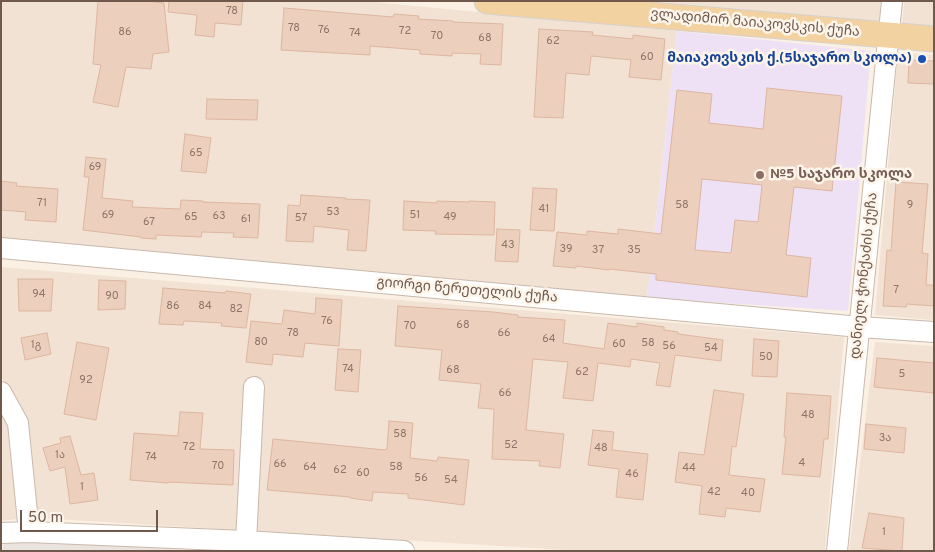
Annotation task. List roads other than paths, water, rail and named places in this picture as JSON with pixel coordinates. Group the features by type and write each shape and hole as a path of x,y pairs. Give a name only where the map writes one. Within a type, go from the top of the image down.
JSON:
{"main road":[{"name":"ვლადიმირ მაიაკოვსკის ქუჩა","path":"487,1 934,39"}],"street":[{"name":"დანიელ ჭონქაძის ქუჩა","path":"837,551 892,1"},
{"name":"გიორგი წერეთელის ქუჩა","path":"1,248 860,327 934,332"},
{"path":"246,541 254,387"},
{"path":"1,392 18,423 29,532"},
{"path":"1,533 29,532 246,541 404,551"}],"place":[{"name":"მაიაკოვსკის ქ.(5საჯარო სკოლა)","path":"922,59"},
{"name":"№5 საჯარო სკოლა","path":"760,175"}]}
